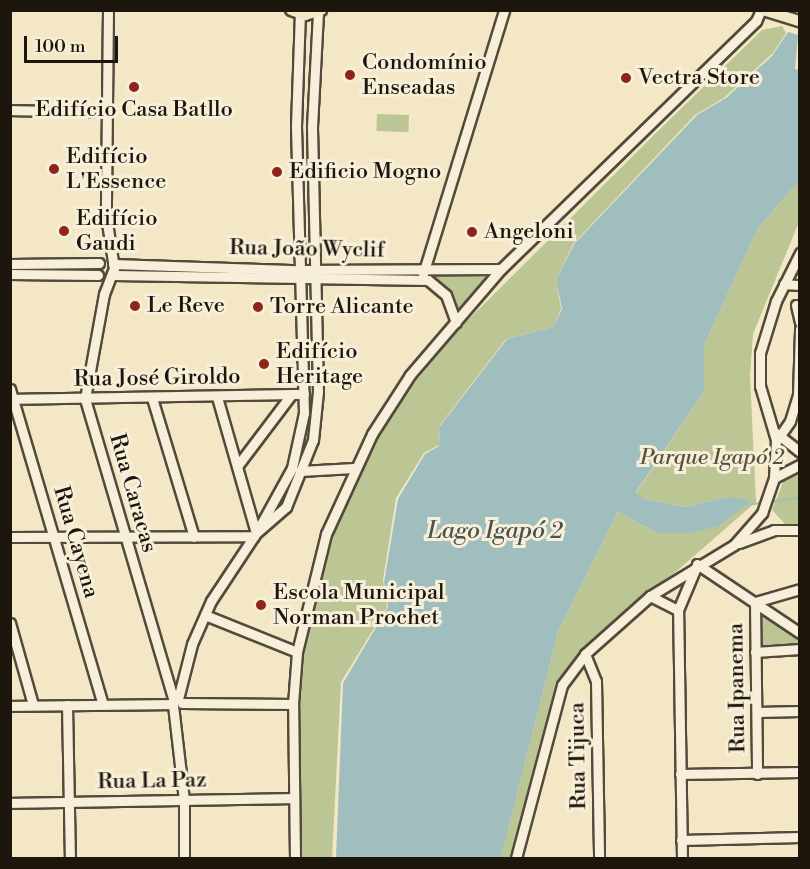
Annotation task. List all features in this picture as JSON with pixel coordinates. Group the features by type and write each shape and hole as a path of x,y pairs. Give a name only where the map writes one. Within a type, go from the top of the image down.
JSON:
{"main road":[{"path":"762,10 776,16 800,21"},
{"path":"295,12 319,11"}],"street":[{"name":"Rua Caracas","path":"108,10 106,112 108,244 104,294 85,399 177,703 184,800 184,858"},
{"path":"456,321 446,295 423,275 504,10"},
{"path":"295,858 293,704 297,652 326,534 354,468 400,388 501,269 756,21 762,10"},
{"path":"10,537 194,537 255,534 286,507 303,472 317,419 312,127 319,11"},
{"path":"177,703 192,644 204,615 222,582 255,534 292,468 303,426 304,394 298,275 295,12"},
{"path":"10,110 106,112"},
{"path":"296,126 312,127"},
{"path":"734,545 762,512 772,482 776,440 760,386 760,353 784,284 800,253"},
{"name":"Rua Caracas","path":"106,263 106,276"},
{"name":"Rua João Wyclif","path":"10,264 106,263 298,275"},
{"name":"Rua João Wyclif","path":"10,274 423,275 501,269"},
{"path":"784,284 800,285"},
{"path":"796,305 800,323"},
{"path":"779,437 790,421 798,394 800,329"},
{"name":"Rua Cayena","path":"10,389 103,705"},
{"name":"Rua José Giroldo","path":"12,399 304,394"},
{"path":"238,465 291,395"},
{"path":"217,397 238,465 255,534"},
{"path":"152,398 194,537"},
{"path":"772,426 779,437 800,452"},
{"path":"772,482 800,465"},
{"path":"292,468 303,472 354,468"},
{"path":"762,512 774,530"},
{"path":"516,858 562,686 585,654 650,596 698,564 734,545 774,530 800,530"},
{"path":"698,564 800,633"},
{"path":"682,858 678,610 698,564"},
{"path":"755,602 800,589"},
{"path":"650,596 678,610"},
{"name":"Rua Ipanema","path":"755,602 757,774"},
{"path":"204,615 297,652"},
{"path":"10,623 33,705"},
{"path":"755,652 800,649"},
{"name":"Rua Tijuca","path":"585,654 596,681 599,858"},
{"path":"10,706 177,703 293,704"},
{"path":"67,705 69,858"},
{"path":"757,712 800,711"},
{"path":"680,774 800,772"},
{"name":"Rua La Paz","path":"10,803 293,798"},
{"path":"681,840 800,837"}],"green space":[{"path":"782,26 786,33 773,53 724,98 695,115 573,244 556,280 561,309 553,327 506,339 440,425 439,445 424,453 396,498 383,580 387,607 341,682 332,858 299,858 299,688 307,628 326,547 358,474 399,401 461,327 657,132 762,30"},
{"path":"377,114 409,115 408,132 376,131"},
{"name":"Parque Igapó 2","path":"799,181 799,222 753,334 750,376 756,502 571,663 514,858 501,858 558,632 618,512 657,533 728,497 685,507 644,499 636,493 704,391 704,345 758,228"},
{"path":"491,273 457,311 453,295 435,278 437,274"},
{"path":"799,471 799,525 786,525 772,510 787,472"},
{"path":"761,610 799,636 799,647 757,651"}],"water":[{"name":"Lago Igapó 2","path":"788,32 798,35 795,69 800,70 799,181 758,228 704,345 704,391 636,492 644,499 685,507 728,497 750,501 719,526 691,533 657,533 618,512 558,632 501,858 336,858 343,683 388,607 384,582 398,499 425,454 439,446 440,426 507,339 553,327 562,309 556,280 574,244 697,115 726,98 772,56"}],"waterway":[{"path":"770,502 800,498"},
{"path":"746,505 761,503"}],"place":[{"name":"Condomínio Enseadas","path":"350,75"},
{"name":"Vectra Store","path":"626,78"},
{"name":"Edifício Casa Batllo","path":"134,87"},
{"name":"Edifício L'Essence","path":"54,169"},
{"name":"Edificio Mogno","path":"277,172"},
{"name":"Edifício Gaudi","path":"64,231"},
{"name":"Angeloni","path":"472,232"},
{"name":"Le Reve","path":"135,306"},
{"name":"Torre Alicante","path":"258,307"},
{"name":"Edifício Heritage","path":"264,364"},
{"name":"Escola Municipal Norman Prochet","path":"261,605"}]}
